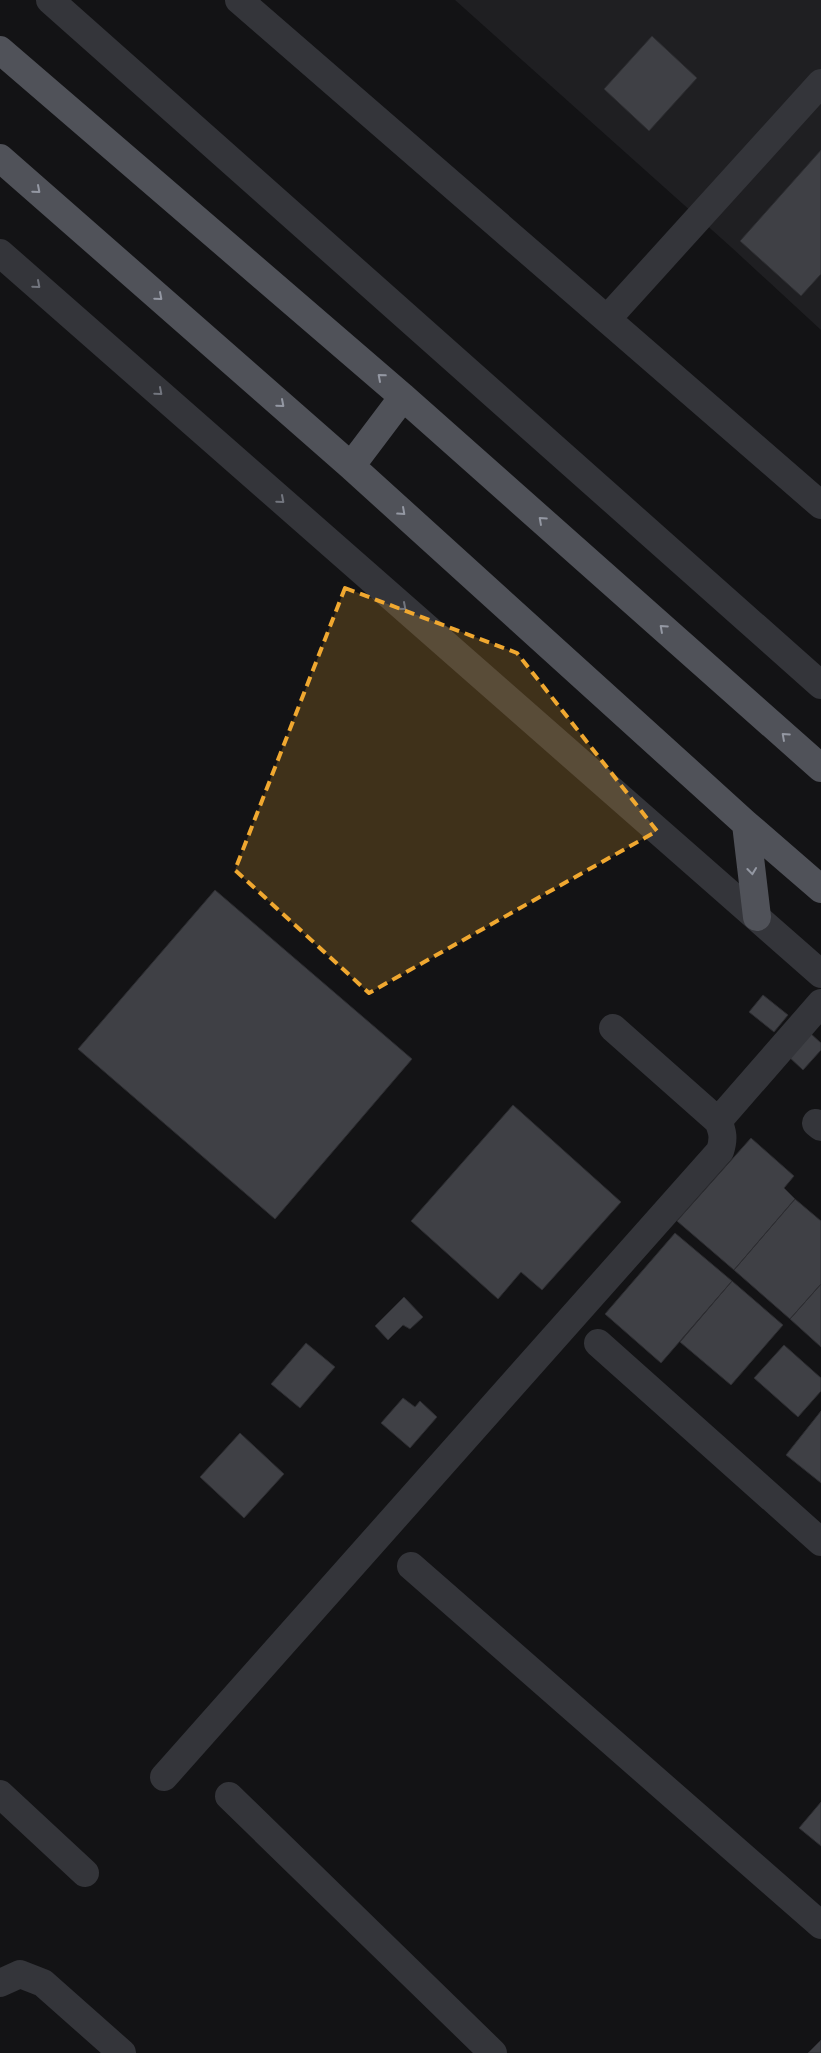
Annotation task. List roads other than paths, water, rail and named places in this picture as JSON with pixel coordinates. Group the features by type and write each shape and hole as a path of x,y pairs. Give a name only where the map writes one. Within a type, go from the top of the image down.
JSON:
{"main road":[{"path":"0,50 403,397 821,768"},
{"path":"0,158 351,466 746,824 821,889"},
{"path":"351,466 403,397"},
{"path":"746,824 757,917"}],"street":[{"path":"50,0 821,685"},
{"path":"239,0 821,505"},
{"path":"607,319 821,83"},
{"path":"0,253 821,974"},
{"path":"718,1121 821,1003"},
{"path":"164,1777 720,1151 724,1141 718,1121 613,1028"},
{"path":"598,1343 821,1542"},
{"path":"412,1566 821,1925"},
{"path":"0,1794 85,1873"},
{"path":"229,1796 493,2053"},
{"path":"0,1983 20,1974 43,1983 122,2053"}]}
